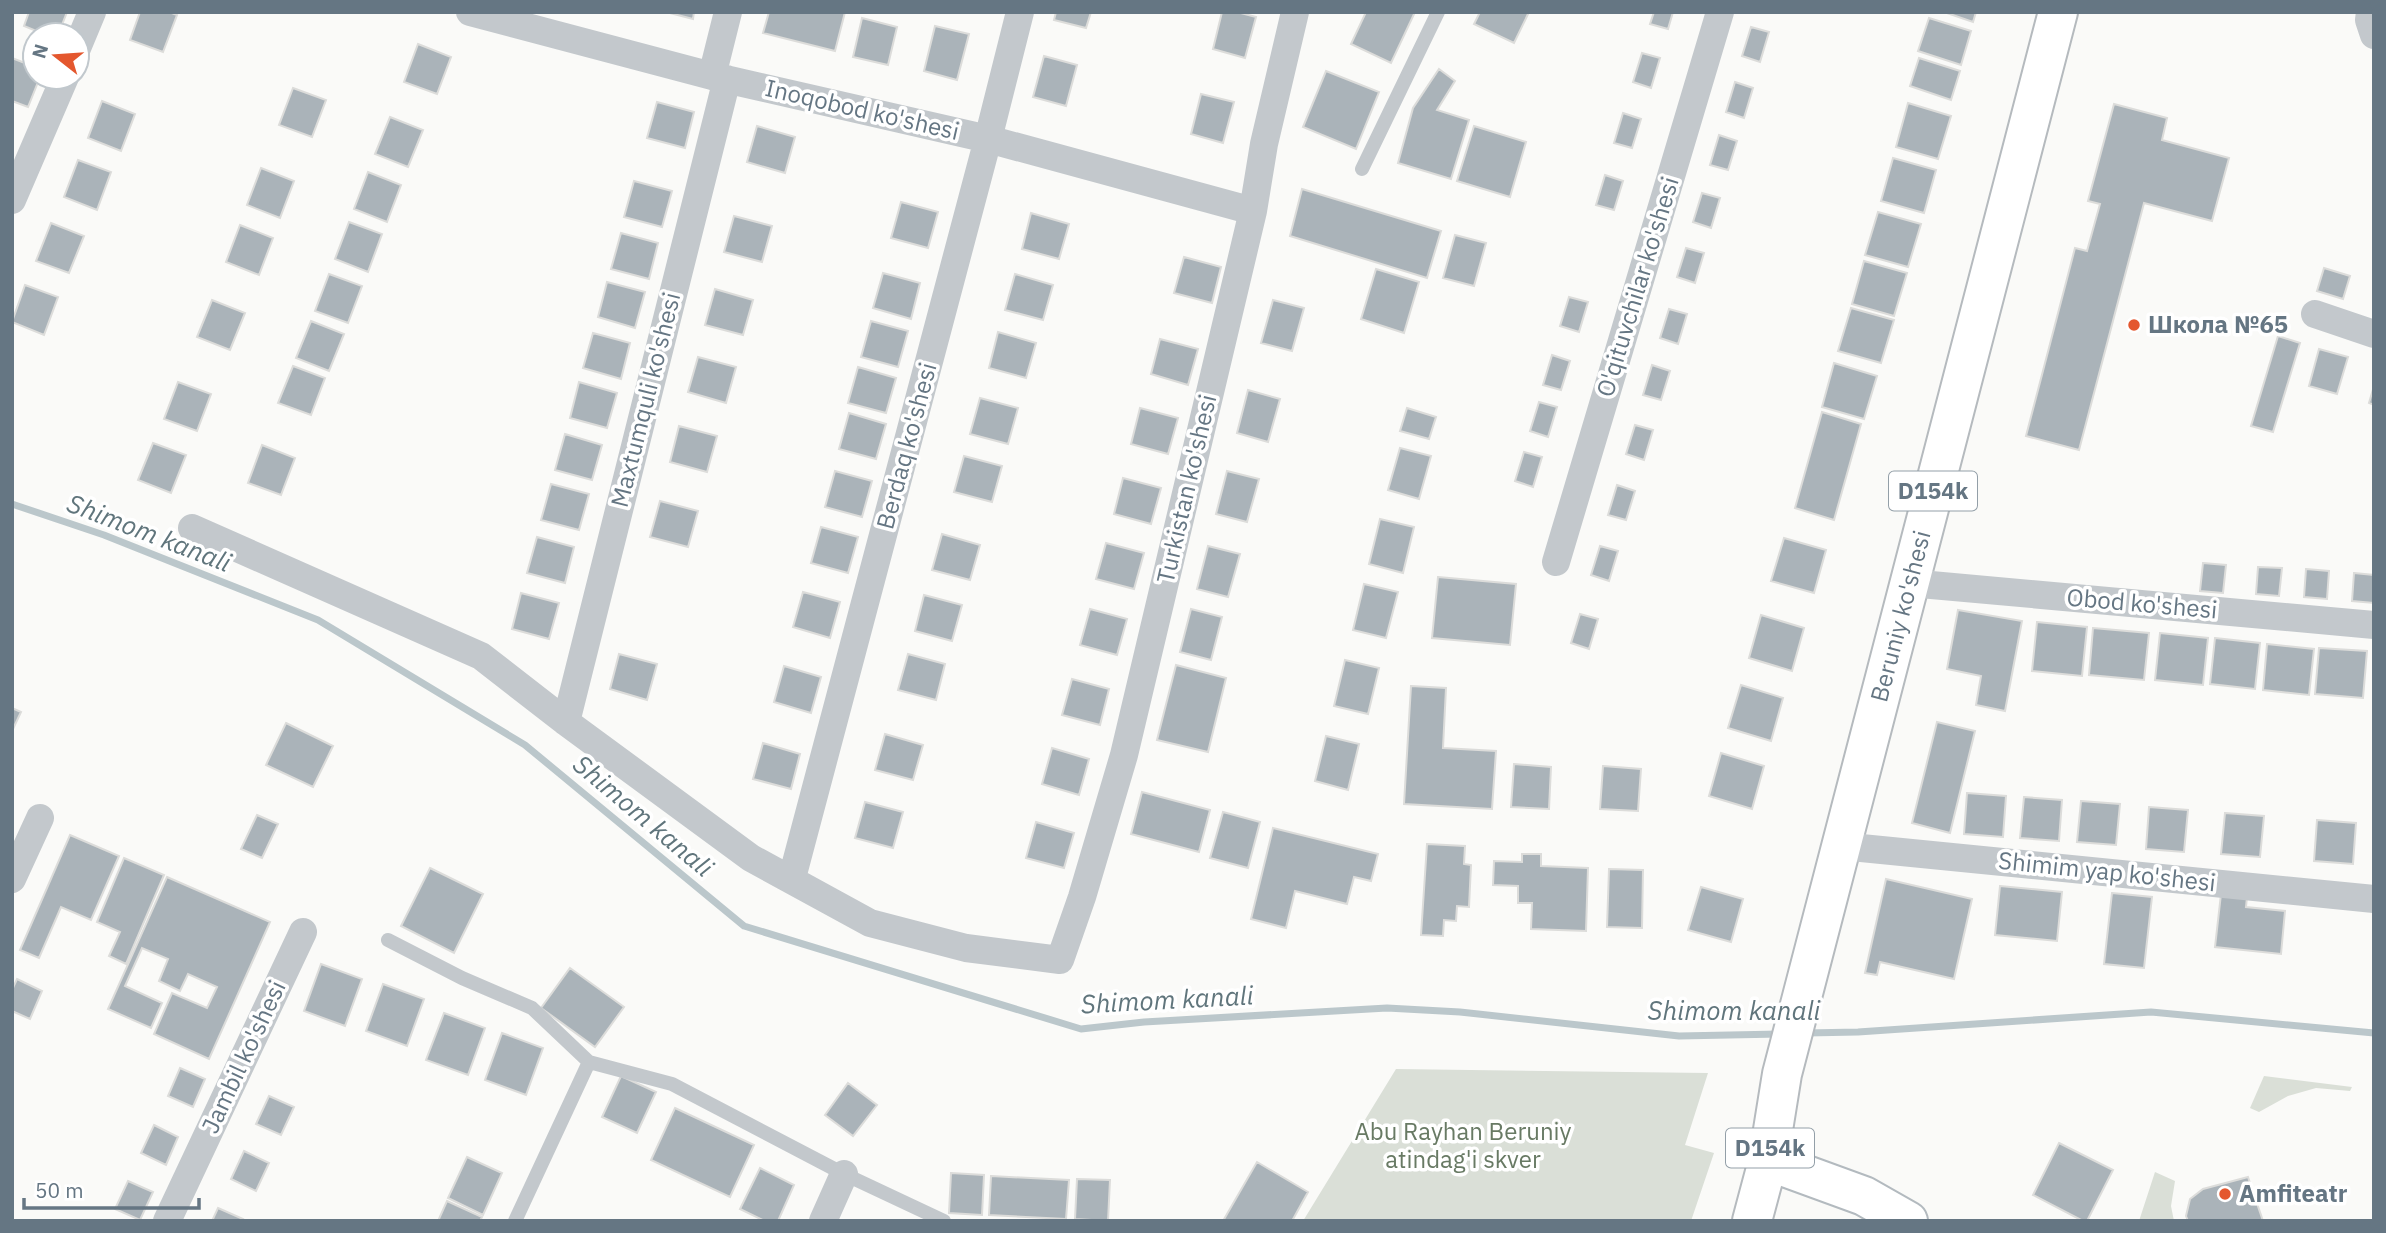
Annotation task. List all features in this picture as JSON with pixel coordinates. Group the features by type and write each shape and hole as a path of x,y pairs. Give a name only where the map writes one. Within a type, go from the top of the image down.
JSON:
{"main road":[{"name":"Beruniy ko'shesi","path":"1752,1221 1768,1161 1782,1074 2058,12"},
{"path":"1768,1161 1864,1196 1908,1221"}],"street":[{"name":"Inoqobod ko'shesi","path":"470,12 719,77 988,139 1253,211"},
{"name":"Maxtumquli ko'shesi","path":"566,722 719,77 728,12"},
{"name":"Berdaq ko'shesi","path":"792,878 1020,12"},
{"name":"Turkistan ko'shesi","path":"792,878 870,923 966,948 1060,960 1082,897 1124,755 1253,211 1264,144 1296,12"},
{"name":"O'qituvchilar ko'shesi","path":"1556,562 1720,12"},
{"path":"2370,12 2369,20 2374,35"},
{"path":"12,200 59,91"},
{"path":"2315,314 2374,334"},
{"path":"192,528 481,656 751,858 792,878"},
{"name":"Obod ko'shesi","path":"1909,583 2374,625"},
{"path":"12,879 40,818"},
{"name":"Shimim yap ko'shesi","path":"1841,846 2374,899"},
{"name":"Jambil ko'shesi","path":"167,1221 303,932"},
{"path":"822,1221 844,1174"}],"lane":[{"path":"1362,169 1438,12"},
{"path":"388,940 462,978 532,1008 589,1062 671,1084 844,1174 944,1221"},
{"path":"515,1221 589,1062"}],"green space":[{"name":"Abu Rayhan Beruniy atindag'i skver","path":"1396,1069 1708,1073 1685,1145 1714,1153 1691,1221 1303,1221"},
{"path":"2264,1076 2352,1087 2350,1091 2316,1088 2288,1096 2259,1112 2250,1108"},
{"path":"2155,1172 2175,1181 2171,1206 2174,1221 2139,1221"}],"building":[{"path":"29,12 67,12 63,21 26,21"},
{"path":"140,12 169,12 177,15 163,52 130,40"},
{"path":"666,12 694,12 693,19"},
{"path":"769,12 845,12 835,51 763,33"},
{"path":"1056,12 1091,12 1086,28 1054,20"},
{"path":"1222,12 1237,12 1256,17 1245,58 1213,49"},
{"path":"1366,12 1415,12 1391,63 1351,44"},
{"path":"1480,12 1529,12 1514,43 1474,24"},
{"path":"1654,12 1673,12 1668,29 1650,24"},
{"path":"1944,12 1976,12 1973,22"},
{"path":"862,18 897,27 888,65 853,57"},
{"path":"1929,18 1971,31 1961,65 1918,51"},
{"path":"935,26 969,34 957,80 924,71"},
{"path":"1751,27 1769,32 1760,62 1742,56"},
{"path":"418,44 451,57 437,94 404,82"},
{"path":"1642,53 1660,58 1651,88 1633,82"},
{"path":"1044,56 1077,65 1066,106 1033,97"},
{"path":"12,58 21,62 21,91 34,91 28,107 12,101"},
{"path":"1919,58 1960,71 1951,100 1910,86"},
{"path":"1439,69 1455,81 1437,110 1469,120 1451,179 1398,163 1413,108"},
{"path":"1326,71 1379,92 1356,149 1303,127"},
{"path":"1735,82 1753,88 1744,118 1726,112"},
{"path":"293,88 326,100 312,137 279,125"},
{"path":"1201,94 1234,102 1223,143 1191,134"},
{"path":"102,101 135,114 121,151 88,138"},
{"path":"657,102 694,112 685,148 647,138"},
{"path":"1908,103 1951,116 1938,159 1896,147"},
{"path":"2114,104 2167,118 2162,140 2229,158 2212,221 2144,203 2079,450 2026,436 2075,248 2087,251 2100,204 2088,201"},
{"path":"1623,113 1641,119 1632,148 1614,143"},
{"path":"390,117 423,130 408,167 375,154"},
{"path":"757,126 795,137 785,173 747,162"},
{"path":"1474,126 1526,142 1510,197 1457,181"},
{"path":"1719,135 1737,141 1728,170 1710,165"},
{"path":"1893,158 1936,170 1924,213 1881,201"},
{"path":"78,160 111,172 97,210 64,197"},
{"path":"261,168 294,181 280,218 247,205"},
{"path":"368,172 401,185 387,222 354,209"},
{"path":"1605,175 1623,181 1614,210 1596,205"},
{"path":"634,181 672,191 662,227 624,217"},
{"path":"1302,189 1441,231 1427,278 1290,236"},
{"path":"1702,193 1720,198 1711,228 1693,222"},
{"path":"901,202 938,212 928,248 891,238"},
{"path":"1878,212 1921,224 1908,267 1865,255"},
{"path":"1031,213 1069,224 1059,259 1022,249"},
{"path":"734,216 772,226 762,262 724,252"},
{"path":"349,222 382,234 368,272 335,259"},
{"path":"51,223 84,236 69,273 36,261"},
{"path":"240,225 273,238 259,275 226,262"},
{"path":"621,233 658,243 649,279 611,269"},
{"path":"1455,235 1486,243 1474,286 1443,278"},
{"path":"1686,248 1704,253 1695,283 1677,277"},
{"path":"1184,257 1221,267 1212,303 1174,293"},
{"path":"1864,261 1907,273 1894,316 1852,304"},
{"path":"2324,268 2350,276 2343,299 2317,291"},
{"path":"1376,269 1419,282 1404,333 1361,319"},
{"path":"883,273 920,283 911,319 873,308"},
{"path":"329,274 362,286 348,323 315,311"},
{"path":"1015,274 1053,285 1043,320 1005,310"},
{"path":"607,282 645,292 635,328 598,317"},
{"path":"25,285 58,297 44,335 12,322"},
{"path":"715,289 753,300 743,335 705,325"},
{"path":"1569,297 1588,302 1579,332 1560,326"},
{"path":"212,300 245,313 230,350 197,337"},
{"path":"1273,300 1304,308 1292,351 1261,343"},
{"path":"1851,308 1894,320 1881,363 1838,351"},
{"path":"1669,309 1687,314 1678,344 1660,338"},
{"path":"311,321 344,334 329,371 296,358"},
{"path":"871,321 908,331 898,367 861,357"},
{"path":"998,332 1036,343 1026,378 989,368"},
{"path":"593,333 630,343 621,379 583,368"},
{"path":"2278,336 2300,343 2273,432 2251,426"},
{"path":"1160,339 1198,349 1188,385 1151,374"},
{"path":"2319,349 2348,357 2337,394 2309,386"},
{"path":"1552,355 1570,361 1561,390 1543,385"},
{"path":"698,357 736,367 726,403 688,392"},
{"path":"1834,363 1877,376 1864,419 1822,407"},
{"path":"1652,365 1670,371 1661,400 1643,395"},
{"path":"293,366 325,378 311,415 278,403"},
{"path":"858,367 896,378 886,413 848,403"},
{"path":"178,382 211,394 197,431 164,419"},
{"path":"579,382 617,393 607,428 570,418"},
{"path":"2374,386 2374,405 2369,403"},
{"path":"1248,390 1280,399 1268,442 1237,433"},
{"path":"980,398 1018,408 1008,444 970,434"},
{"path":"1539,402 1557,407 1548,437 1530,431"},
{"path":"1140,408 1178,418 1168,454 1131,444"},
{"path":"1407,408 1436,417 1429,439 1400,431"},
{"path":"1822,412 1861,424 1834,520 1795,508"},
{"path":"849,413 886,424 876,459 839,449"},
{"path":"1635,425 1653,430 1644,460 1626,454"},
{"path":"679,426 717,436 707,472 670,462"},
{"path":"565,434 602,445 592,480 555,470"},
{"path":"153,443 186,455 171,493 138,480"},
{"path":"262,445 295,458 281,495 248,483"},
{"path":"1400,448 1431,456 1419,499 1388,490"},
{"path":"1524,452 1542,457 1533,487 1515,481"},
{"path":"964,456 1002,466 992,502 954,492"},
{"path":"835,471 872,481 862,517 825,507"},
{"path":"1227,471 1259,479 1247,522 1216,514"},
{"path":"1123,478 1161,488 1151,524 1114,514"},
{"path":"551,484 589,494 579,530 541,520"},
{"path":"1617,485 1635,491 1626,520 1608,515"},
{"path":"660,501 698,511 688,547 650,537"},
{"path":"1380,519 1414,527 1403,573 1369,564"},
{"path":"821,527 858,537 848,573 811,563"},
{"path":"942,534 980,545 970,580 932,570"},
{"path":"537,537 574,547 565,583 527,573"},
{"path":"1784,538 1826,550 1814,593 1771,581"},
{"path":"1106,543 1144,553 1134,589 1096,579"},
{"path":"1208,546 1240,554 1228,597 1197,589"},
{"path":"1600,546 1618,551 1609,581 1591,575"},
{"path":"2203,563 2226,565 2223,593 2200,591"},
{"path":"2258,567 2282,568 2279,596 2256,594"},
{"path":"2306,569 2329,571 2327,599 2304,597"},
{"path":"2354,573 2374,575 2374,603 2352,601"},
{"path":"1438,577 1516,584 1510,645 1432,638"},
{"path":"1364,584 1398,592 1386,638 1353,630"},
{"path":"803,592 840,602 830,638 793,627"},
{"path":"521,593 559,603 549,639 512,629"},
{"path":"924,595 962,605 952,641 915,631"},
{"path":"1090,609 1127,619 1117,655 1080,645"},
{"path":"1191,609 1222,617 1211,660 1180,652"},
{"path":"1958,610 2022,621 2005,711 1976,705 1981,676 1947,669"},
{"path":"1580,614 1598,619 1589,649 1571,643"},
{"path":"1761,615 1804,628 1792,671 1749,658"},
{"path":"2037,622 2087,627 2082,676 2032,671"},
{"path":"2093,628 2149,633 2144,680 2089,675"},
{"path":"2160,633 2208,638 2203,685 2155,680"},
{"path":"2215,638 2260,643 2255,689 2210,684"},
{"path":"2267,644 2314,649 2309,695 2263,690"},
{"path":"2319,648 2367,651 2363,698 2315,694"},
{"path":"619,654 657,664 647,700 610,689"},
{"path":"908,654 945,664 936,700 898,690"},
{"path":"1345,660 1379,668 1368,714 1334,706"},
{"path":"1176,665 1226,678 1208,752 1157,740"},
{"path":"784,666 821,677 811,713 774,702"},
{"path":"1072,679 1109,689 1100,725 1062,715"},
{"path":"1741,685 1783,698 1771,741 1728,728"},
{"path":"1411,686 1446,688 1443,748 1496,751 1492,809 1404,804"},
{"path":"12,708 21,712 12,731"},
{"path":"1937,722 1975,731 1950,833 1912,823"},
{"path":"286,723 333,746 313,787 266,765"},
{"path":"885,734 923,745 913,780 875,770"},
{"path":"1326,736 1359,744 1348,790 1315,781"},
{"path":"763,743 800,754 791,789 753,779"},
{"path":"1052,748 1089,759 1079,795 1042,784"},
{"path":"1721,753 1764,766 1752,809 1709,796"},
{"path":"1514,764 1551,767 1549,809 1511,807"},
{"path":"1603,766 1641,769 1638,811 1600,809"},
{"path":"1142,792 1210,810 1199,852 1131,834"},
{"path":"1967,793 2006,796 2003,837 1964,834"},
{"path":"2024,797 2062,800 2059,841 2020,838"},
{"path":"2081,801 2120,804 2116,845 2077,842"},
{"path":"865,802 903,812 893,848 855,838"},
{"path":"2149,807 2188,810 2184,852 2146,849"},
{"path":"1223,812 1260,822 1248,868 1210,858"},
{"path":"2225,813 2264,816 2260,857 2221,854"},
{"path":"257,815 278,824 262,858 241,849"},
{"path":"2317,820 2356,823 2353,864 2314,861"},
{"path":"1036,822 1074,833 1064,868 1026,858"},
{"path":"1273,828 1378,854 1371,881 1354,877 1347,904 1295,891 1286,928 1251,919"},
{"path":"70,835 119,856 91,920 61,907 39,958 20,950"},
{"path":"1427,844 1465,846 1464,864 1471,865 1469,907 1457,906 1456,921 1444,920 1443,936 1421,935"},
{"path":"1522,854 1541,854 1541,866 1588,868 1586,931 1531,929 1532,903 1518,903 1518,886 1493,885 1494,861 1522,862"},
{"path":"124,858 164,875 126,964 109,956 120,932 97,922"},
{"path":"430,868 483,894 454,953 401,926"},
{"path":"1609,869 1643,870 1642,928 1607,927"},
{"path":"167,877 270,922 209,1059 154,1034 172,993 207,1008 217,987 188,974 180,991 159,981 168,959 142,948 125,986 162,1003 151,1028 108,1009"},
{"path":"1886,879 1972,899 1954,979 1880,962 1877,975 1865,973"},
{"path":"2000,886 2062,892 2057,941 1995,935"},
{"path":"1701,887 1743,899 1731,942 1688,930"},
{"path":"2112,893 2152,897 2144,968 2104,964"},
{"path":"2221,894 2247,897 2246,907 2285,911 2281,954 2215,947"},
{"path":"321,964 362,979 345,1026 304,1011"},
{"path":"570,968 624,1007 595,1047 541,1008"},
{"path":"17,979 42,991 30,1019 12,1011 12,990"},
{"path":"383,984 424,999 407,1046 366,1031"},
{"path":"444,1013 485,1028 468,1075 426,1060"},
{"path":"502,1033 543,1048 526,1095 485,1080"},
{"path":"180,1068 205,1079 193,1107 168,1096"},
{"path":"621,1076 656,1092 637,1133 602,1117"},
{"path":"848,1083 877,1105 853,1136 825,1115"},
{"path":"269,1096 294,1107 281,1135 256,1124"},
{"path":"675,1108 754,1145 730,1197 651,1160"},
{"path":"154,1125 178,1137 166,1165 141,1153"},
{"path":"2059,1143 2113,1170 2087,1221 2033,1195"},
{"path":"244,1151 269,1163 256,1191 231,1179"},
{"path":"467,1157 502,1173 483,1215 448,1198"},
{"path":"1257,1162 1308,1192 1292,1221 1223,1221"},
{"path":"760,1168 794,1185 778,1221 765,1221 740,1209"},
{"path":"951,1173 984,1175 982,1215 949,1213"},
{"path":"991,1176 1069,1180 1066,1219 989,1215"},
{"name":"Amfiteatr","path":"2248,1177 2263,1221 2188,1221 2186,1216 2190,1199 2203,1189"},
{"path":"1077,1179 1110,1180 1108,1221 1075,1219"},
{"path":"128,1181 153,1192 140,1220 115,1209"},
{"path":"447,1201 482,1217 480,1221 438,1221"},
{"path":"218,1208 243,1219 212,1221"}],"waterway":[{"name":"Shimom kanali","path":"12,504 104,535 318,620 525,745 744,926 1081,1029 1144,1022 1387,1008 1460,1012 1679,1036 1780,1034"},
{"name":"Shimom kanali","path":"1806,1033 1858,1032 2151,1012 2374,1033"}],"place":[{"name":"Школа №65","path":"2134,325"},
{"name":"Amfiteatr","path":"2225,1194"}]}
